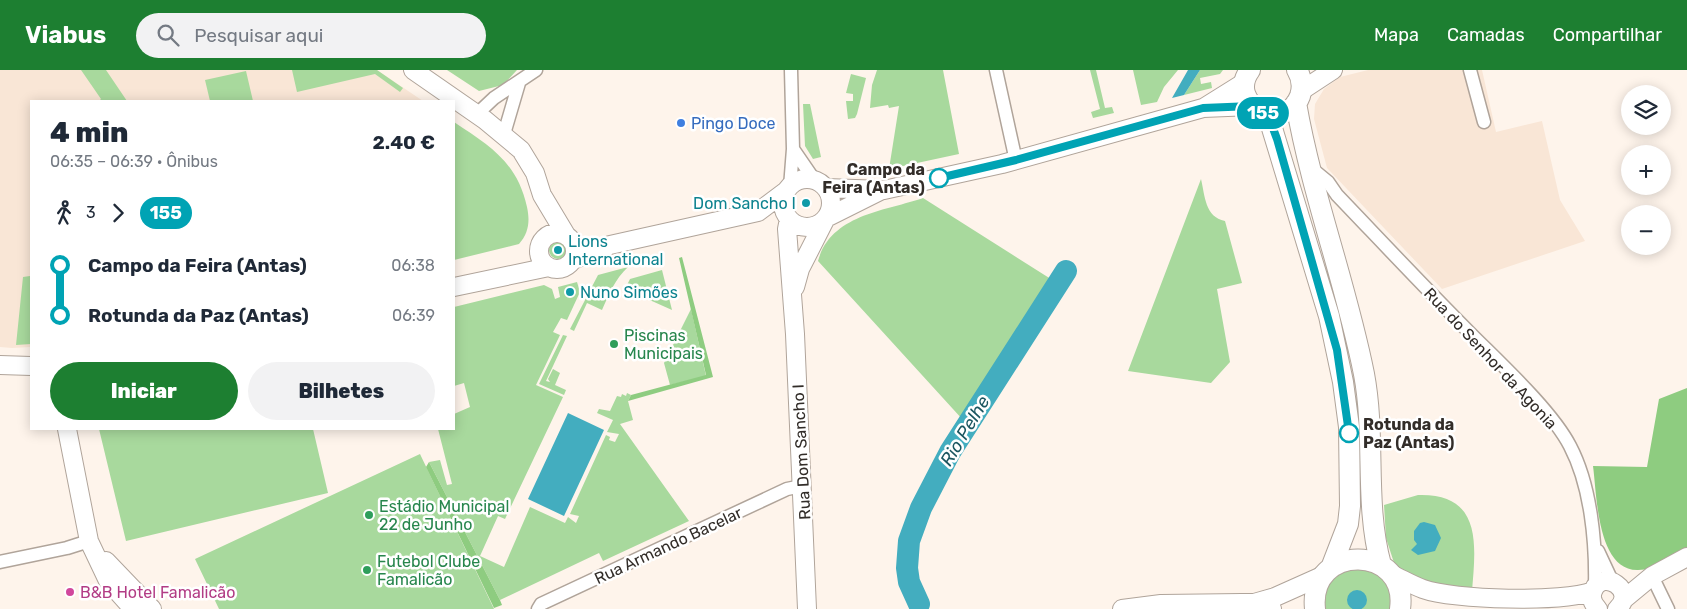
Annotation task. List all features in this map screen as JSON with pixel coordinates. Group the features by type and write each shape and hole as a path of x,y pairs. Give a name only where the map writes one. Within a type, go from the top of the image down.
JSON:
{"main road":[{"path":"413,70 504,134 529,161 542,195 569,237 575,250 573,260"},
{"path":"1297,70 1301,80 1299,97 1311,168 1364,374 1372,466 1373,525 1386,570 1398,586 1402,600 1400,609"},
{"path":"758,212 789,219 798,225 808,227 818,224 826,218 884,190 1016,160 1203,108 1284,113 1299,97 1333,70"},
{"path":"1203,108 1247,76"},
{"path":"1247,76 1246,98 1260,111 1329,316 1343,382 1349,427 1350,506 1348,524 1326,572 1316,587 1315,609"},
{"path":"542,195 541,259 554,268 565,267 573,260 610,245 758,212 801,180 820,184 884,190"},
{"path":"820,184 831,200 826,218"},
{"path":"788,189 784,209 789,219"},
{"name":"Rua Dom Sancho I","path":"793,294 800,269 826,218"},
{"name":"Rua Dom Sancho I","path":"789,219 788,245 793,294 808,609"},
{"path":"455,277 520,262 555,233 610,245"},
{"path":"455,287 549,266"},
{"path":"0,364 30,366"},
{"path":"0,376 30,377"},
{"path":"67,430 90,541 108,581 133,609"},
{"path":"90,541 152,609"},
{"path":"1620,606 1652,576 1687,558"},
{"path":"1122,609 1161,604 1254,603 1275,597 1350,559 1372,560 1386,570 1422,589 1458,596 1572,597 1594,588 1603,581 1614,582 1652,576"},
{"path":"1614,582 1622,591 1620,606"},
{"path":"1594,588 1592,600 1597,609"},
{"path":"1254,603 1272,609"}],"street":[{"path":"477,114 494,98 536,70"},
{"path":"996,70 1016,160"},
{"path":"1470,70 1484,122"},
{"path":"788,189 793,149 794,73"},
{"path":"504,134 519,83"},
{"path":"793,149 820,184"},
{"name":"Rua do Senhor da Agonia","path":"1311,168 1328,182 1337,195 1539,405 1569,444 1582,478 1596,546 1594,588"},
{"name":"Rua Armando Bacelar","path":"538,609 541,604 787,489 802,486"},
{"path":"1,559 67,548 90,541"},
{"path":"1596,546 1614,582"},
{"path":"1652,576 1668,609"}],"shaded area":[{"path":"0,70 377,70 422,100 30,100 30,347 0,347"},
{"path":"1368,70 1482,70 1496,132 1542,121 1560,200 1585,241 1442,289 1327,168 1314,119 1315,104 1324,89 1340,77"}],"green space":[{"path":"81,70 106,70 126,100 101,99"},
{"path":"292,70 377,70 403,88 400,92 375,74 297,92"},
{"path":"447,70 517,70 503,85 479,91"},
{"path":"877,70 943,70 959,154 889,169 899,106 889,108 888,105 870,108 872,85"},
{"path":"1090,70 1096,70 1105,108 1112,107 1114,113 1093,118 1091,112 1100,109"},
{"path":"1133,70 1178,70 1164,87 1157,102 1141,105"},
{"path":"1200,70 1223,70 1220,74 1200,78 1201,84 1211,82 1212,88 1184,95"},
{"path":"246,71 253,100 210,100 205,80"},
{"path":"851,74 866,78 857,114 855,118 848,119 846,101 853,101 853,94 846,93"},
{"path":"803,104 810,104 821,157 813,159 805,146"},
{"path":"455,123 479,139 500,157 516,178 527,207 528,217 527,231 519,244 455,260"},
{"path":"1201,179 1207,205 1213,215 1225,221 1242,283 1217,289 1230,362 1211,383 1128,371"},
{"path":"923,198 1054,281 963,420 818,261 825,245 835,233 847,224 877,211"},
{"path":"554,241 562,241 567,246 565,257 554,259 549,254 549,246"},
{"path":"682,257 713,377 628,401 631,395 706,375 679,258"},
{"path":"628,267 616,282 602,310 587,303 574,331 570,329 598,275"},
{"path":"662,270 672,310 625,289 630,279"},
{"path":"30,276 30,344 16,345 23,277"},
{"path":"577,282 580,292 567,320 561,318 553,332 560,335 536,385 563,397 505,519 498,516 480,556 504,567 530,507 565,523 568,517 576,523 579,516 570,514 606,435 610,437 609,440 615,442 619,434 607,432 613,420 597,413 599,409 610,411 617,396 621,397 622,394 626,396 627,393 631,395 628,401 633,420 620,424 689,521 603,561 599,553 500,600 429,462 440,460 447,485 452,484 438,430 455,430 455,414 470,407 464,383 455,386 455,307 544,285 552,289 555,299 560,297 558,287"},
{"path":"691,309 706,376 670,385 664,363"},
{"path":"563,335 567,336 546,381 550,382 548,379 553,369 560,373 555,385 566,390 564,395 539,384"},
{"path":"1687,388 1687,548 1651,568 1638,570 1624,567 1614,558 1602,529 1598,512 1593,466 1647,467 1659,399"},
{"path":"99,430 313,430 328,493 126,541"},
{"name":"Estádio Municipal 22 de Junho","path":"420,454 494,609 219,609 195,559"},
{"path":"429,462 502,605 494,608 426,467"},
{"path":"1418,495 1439,497 1454,503 1464,512 1474,539 1472,591 1438,586 1396,569 1386,538 1384,505"},
{"path":"1348,569 1366,569 1379,575 1389,591 1390,609 1325,609 1325,596 1329,585 1336,576"}],"water":[{"path":"1188,70 1200,70 1184,95 1172,98"},
{"path":"568,413 604,430 564,516 528,499"},
{"path":"1424,522 1435,525 1441,538 1435,551 1418,555 1411,550 1417,544 1414,540 1414,531 1420,523"},
{"path":"1357,590 1364,593 1367,600 1364,607 1357,610 1350,607 1347,600 1350,593"}],"waterway":[{"name":"Rio Pelhe","path":"919,604 909,582 907,568 909,541 921,508 950,452 1066,271"}],"bus line":[{"name":"155","path":"939,178 1016,160 1203,108 1252,106 1268,115 1277,139 1329,316 1343,382 1349,433"}],"place":[{"name":"Pingo Doce","path":"681,123"},
{"name":"Campo da Feira (Antas)","path":"939,178"},
{"name":"Dom Sancho I","path":"806,203"},
{"name":"Lions International","path":"558,250"},
{"name":"Nuno Simões","path":"570,292"},
{"name":"Piscinas Municipais","path":"614,344"},
{"name":"Rotunda da Paz (Antas)","path":"1349,433"},
{"name":"Estádio Municipal 22 de Junho","path":"369,515"},
{"name":"Futebol Clube Famalicão","path":"367,570"},
{"name":"B&B Hotel Famalicão","path":"70,592"}]}
